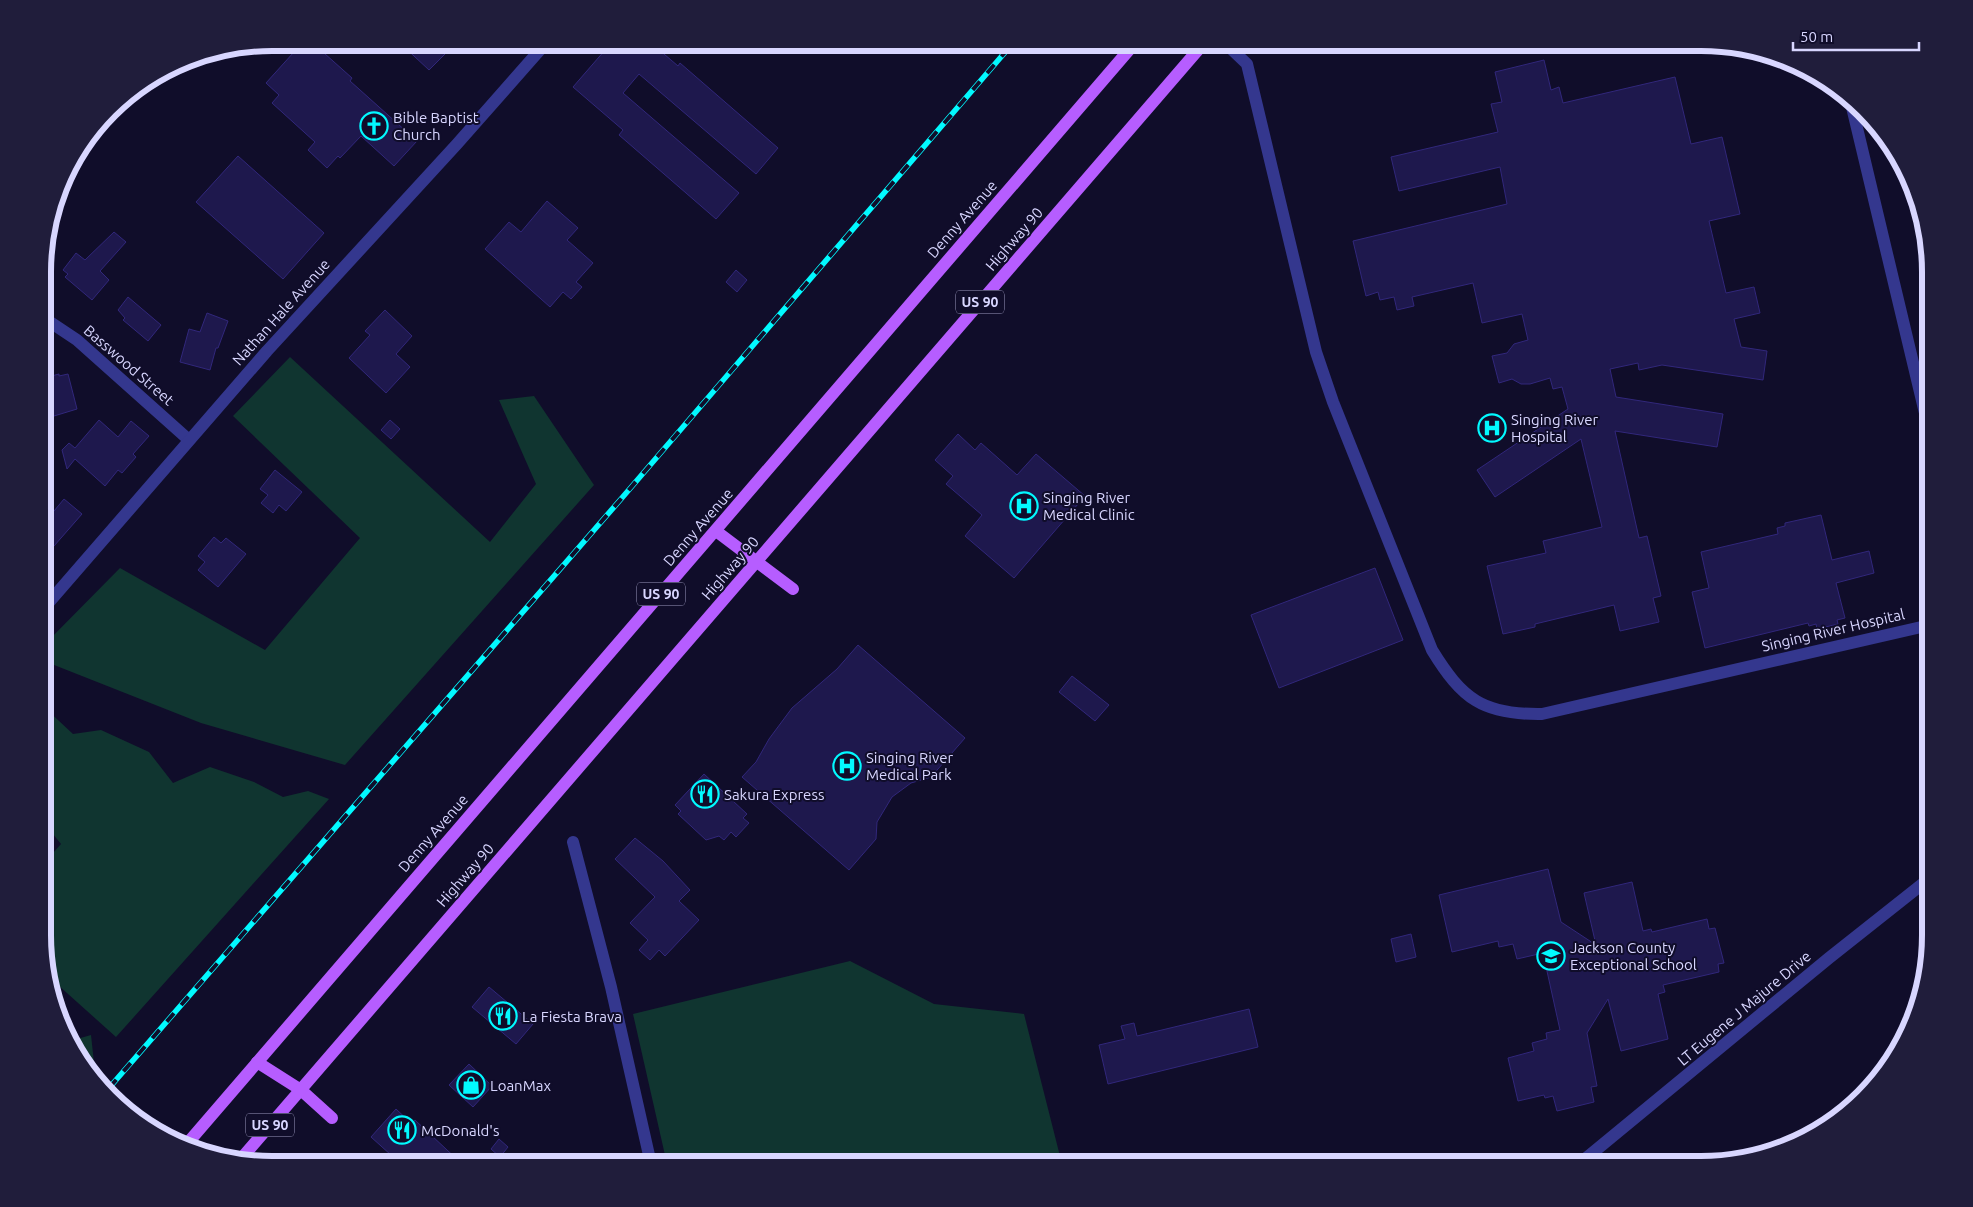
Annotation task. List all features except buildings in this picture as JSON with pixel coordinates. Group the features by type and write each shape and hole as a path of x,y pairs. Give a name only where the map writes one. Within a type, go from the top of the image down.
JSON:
{"main road":[{"name":"Denny Avenue","path":"190,1140 1127,51"},
{"name":"Highway 90","path":"245,1154 1196,51"},
{"path":"716,531 793,589"},
{"path":"257,1062 301,1090 332,1118"}],"street":[{"name":"Nathan Hale Avenue","path":"51,600 189,440 538,51"},
{"name":"Singing River Hospital","path":"1234,51 1247,64 1316,352 1333,402 1432,650 1449,677 1464,692 1499,711 1514,714 1542,714 1922,627"},
{"path":"1853,113 1922,400"},
{"name":"Basswood Street","path":"51,323 77,340 189,440"},
{"path":"572,842 611,986 649,1156"},
{"name":"LT Eugene J Majure Drive","path":"1589,1156 1829,958 1922,884"}],"green space":[{"path":"290,357 490,542 536,484 499,400 534,396 594,485 345,765 201,723 51,664 51,638 120,568 265,650 360,538 233,416"},
{"path":"51,714 73,734 101,730 149,752 173,783 210,767 254,782 283,797 308,791 329,799 116,1037 57,984 55,978 51,935 51,855 61,844 51,832"},
{"path":"850,961 934,1004 1024,1014 1060,1156 665,1156 633,1014"},
{"path":"91,1035 93,1064 88,1058 77,1039"}],"railway":[{"path":"111,1086 621,499 1006,51"}],"place":[{"name":"Bible Baptist Church","path":"374,126"},
{"name":"Singing River Hospital","path":"1492,428"},
{"name":"Singing River Medical Clinic","path":"1024,506"},
{"name":"Singing River Medical Park","path":"847,766"},
{"name":"Sakura Express","path":"705,794"},
{"name":"Jackson County Exceptional School","path":"1551,956"},
{"name":"La Fiesta Brava","path":"503,1016"},
{"name":"LoanMax","path":"471,1085"},
{"name":"McDonald's","path":"402,1130"}]}
